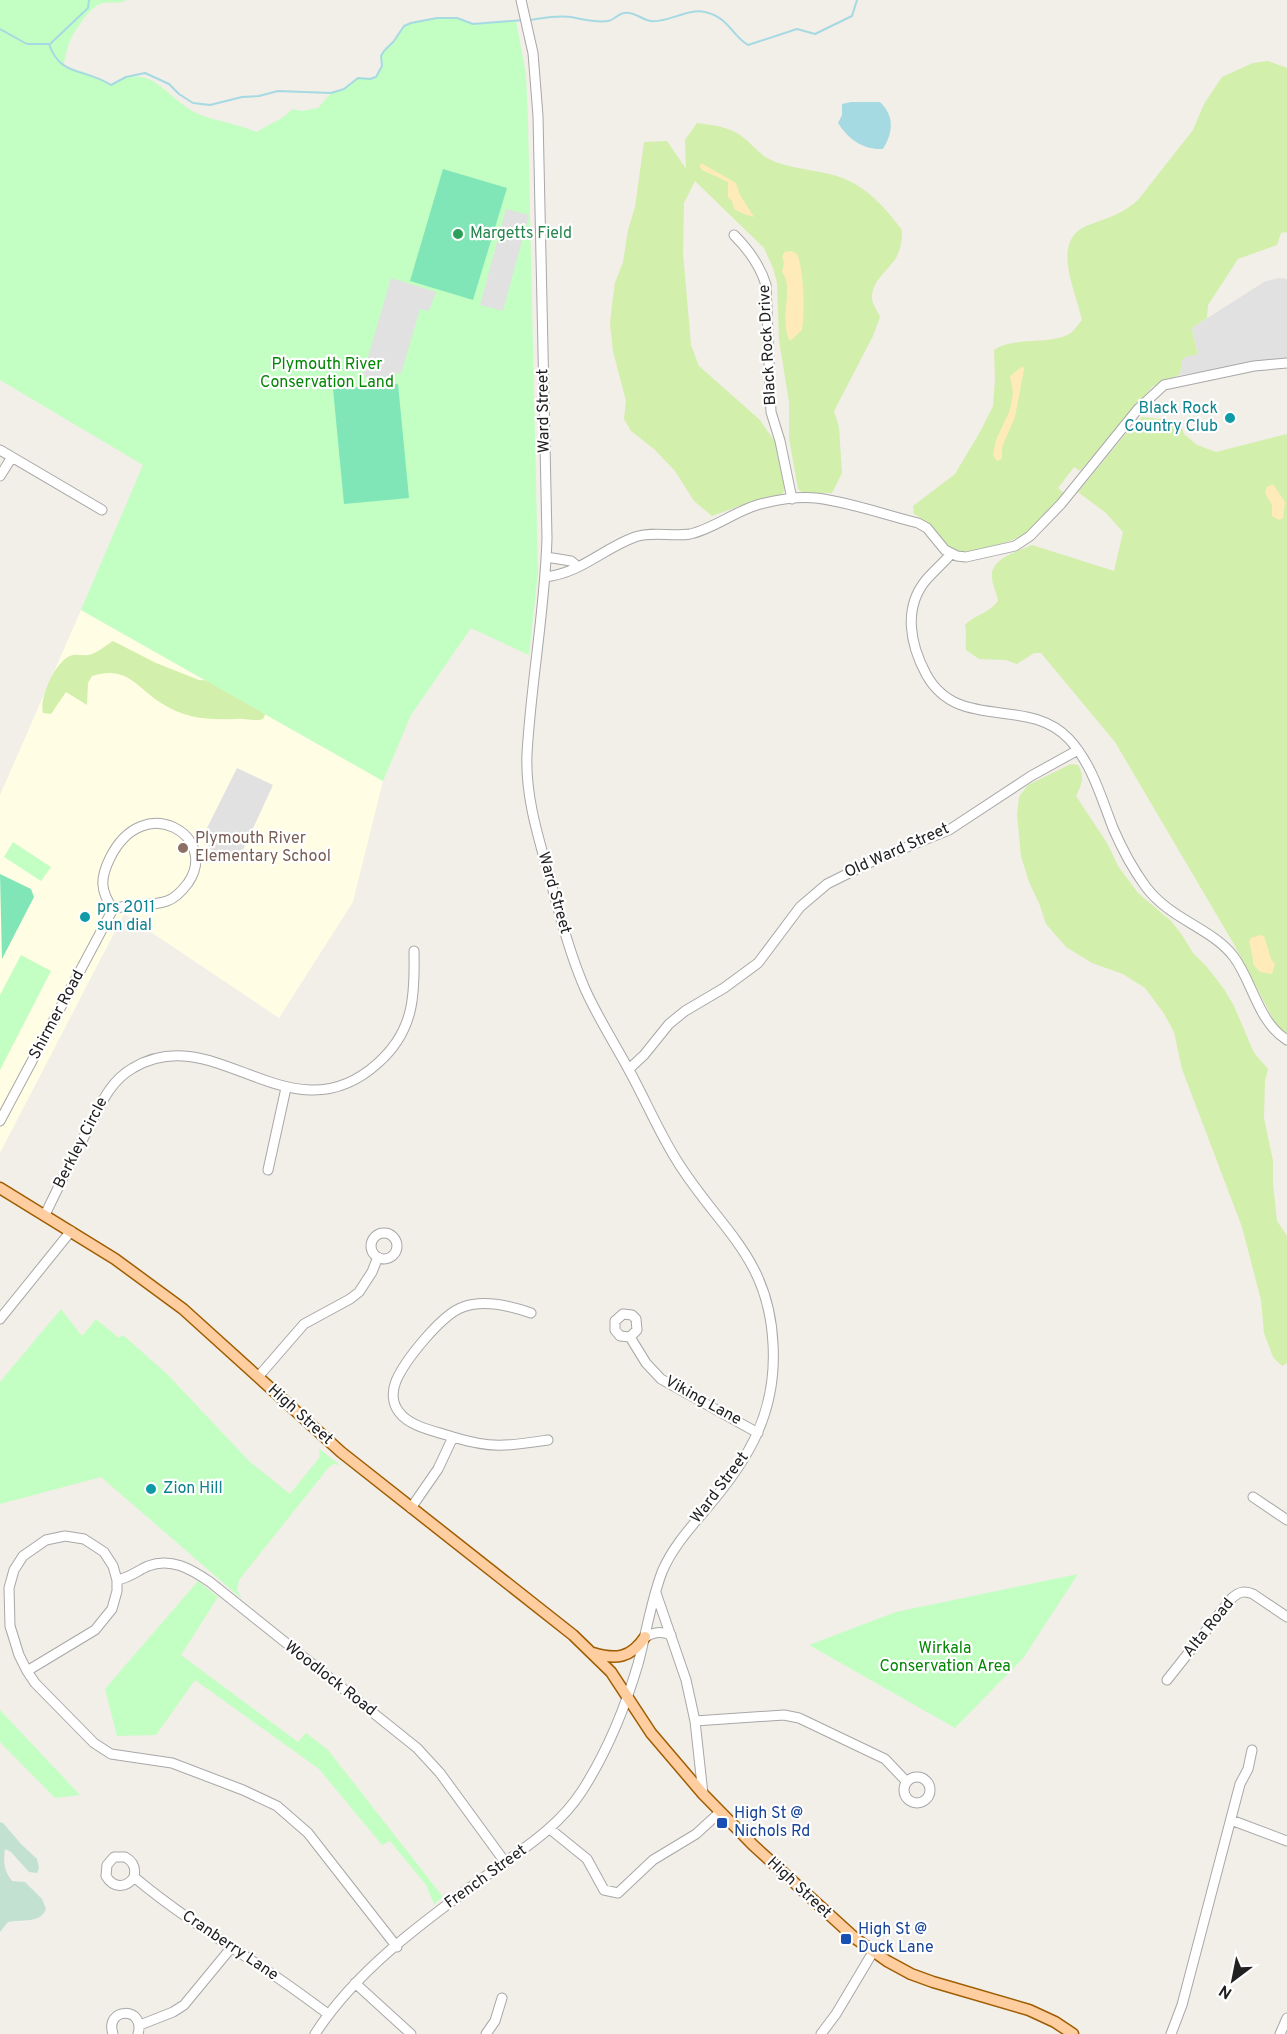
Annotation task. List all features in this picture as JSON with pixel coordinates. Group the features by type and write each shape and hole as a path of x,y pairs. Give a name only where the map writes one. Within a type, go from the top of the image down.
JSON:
{"main road":[{"name":"High Street","path":"0,1188 136,1273 166,1296 218,1339 341,1452 553,1619 592,1653 611,1672 658,1742 703,1794 828,1915 873,1952 920,1978 1029,2010 1055,2022 1073,2034"},
{"path":"592,1653 609,1657 624,1656 634,1651 645,1637"}],"street":[{"name":"Ward Street","path":"522,0 533,53 538,116 546,557 527,756 530,796 539,839 577,970 594,1008 629,1069 677,1162 748,1256 765,1292 771,1326 773,1364 768,1404 758,1432 735,1474 677,1545 662,1573 627,1698"},
{"name":"Black Rock Drive","path":"734,235 753,257 766,285 771,412 783,451 792,499"},
{"path":"545,577 571,572 577,566 588,563 619,544 640,535 688,534 756,505 792,499 816,498 918,523 927,528 951,554 966,557 1015,546 1030,536 1061,504 1137,409 1164,385 1254,366 1287,363"},
{"path":"0,450 102,510"},
{"path":"0,476 12,457"},
{"path":"951,554 920,589 911,610 911,634 926,674 941,694 958,705 1035,718 1068,738 1095,778 1126,856 1148,890 1173,914 1229,951 1269,1024 1287,1040"},
{"path":"546,557 571,561 577,566"},
{"name":"Old Ward Street","path":"629,1069 644,1055 669,1024 758,963 800,907 827,884 875,860 949,830 1031,776 1078,750"},
{"path":"151,823 169,826 187,837 195,850 196,859 192,878 184,889 166,902 124,905 113,909 104,896 103,877 113,851 124,837 136,827 151,823"},
{"name":"Shirmer Road","path":"0,1121 113,909"},
{"name":"Berkley Circle","path":"45,1215 105,1096 121,1076 146,1060 172,1054 205,1058 285,1088 313,1090 346,1084 361,1076 385,1058 400,1038 410,1014 415,986 414,951"},
{"path":"268,1170 285,1088"},
{"path":"0,1319 71,1231"},
{"path":"258,1377 304,1324 359,1292 372,1272 378,1257"},
{"path":"531,1313 511,1306 480,1304 464,1306 441,1320 404,1366 393,1392 397,1410 404,1417 414,1424 453,1437 502,1447 548,1440"},
{"name":"Viking Lane","path":"630,1337 646,1363 661,1379 758,1432"},
{"path":"411,1508 438,1469 453,1437"},
{"path":"1253,1497 1287,1520"},
{"path":"27,1671 101,1624 115,1602 117,1580 113,1566 104,1552 84,1539 58,1536 38,1544 23,1556 10,1579 8,1608 15,1645 27,1671 40,1690 94,1743 111,1755 172,1763 268,1801 287,1813 299,1823 319,1847 397,1947"},
{"name":"Woodlock Road","path":"117,1580 148,1566 166,1563 184,1566 210,1582 417,1748 440,1773 505,1862"},
{"name":"Alta Road","path":"1167,1680 1232,1598 1239,1593 1247,1591 1253,1594 1287,1617"},
{"path":"656,1593 686,1680 695,1721 703,1794"},
{"path":"645,1637 652,1633 663,1632 671,1635"},
{"name":"French Street","path":"315,2034 328,2014 355,1983 397,1947 550,1829 584,1788 619,1719 627,1698"},
{"path":"695,1721 784,1715 799,1718 885,1760 906,1781"},
{"path":"1171,2034 1182,2005 1240,1784 1248,1769 1252,1750"},
{"path":"550,1829 587,1859 604,1890 618,1893 652,1860 696,1834 720,1812"},
{"path":"1232,1820 1287,1841"},
{"name":"Cranberry Lane","path":"134,1877 158,1897 276,1976 328,2014"},
{"path":"113,2034 111,2024 121,2014 126,2013 135,2017 139,2030 184,2005 231,1948"},
{"path":"821,2034 873,1952"},
{"path":"355,1983 411,2034"},
{"path":"486,2034 498,2014 502,1998"},
{"path":"1280,2034 1287,2018"}],"shaded area":[{"path":"506,209 529,215 503,311 480,305"},
{"path":"391,278 436,292 429,311 420,309 401,374 396,373 393,380 369,381 363,374"},
{"path":"1278,278 1287,279 1287,358 1180,375 1183,358 1198,354 1192,328 1264,282"},
{"name":"Plymouth River Elementary School","path":"81,610 383,781 353,902 279,1018 124,914 0,1153 0,795"},
{"path":"237,768 273,785 237,863 211,850 203,836"}],"green space":[{"name":"Plymouth River Conservation Land","path":"0,0 127,0 101,4 90,12 71,39 63,67 84,72 111,85 126,78 138,76 149,79 189,109 201,115 256,132 282,118 293,109 301,111 318,108 331,93 344,89 358,78 376,77 382,66 381,56 384,51 395,41 404,26 411,23 437,18 457,18 473,24 516,21 526,74 528,122 538,572 529,655 471,628 411,715 383,781 81,610 143,465 0,380"},
{"name":"Black Rock Country Club","path":"1268,61 1287,68 1287,232 1281,233 1277,245 1238,259 1208,305 1207,318 1192,328 1198,355 1183,358 1180,375 1152,387 1080,471 1074,467 1058,488 1064,493 1030,530 1011,541 965,552 950,547 914,514 913,506 955,474 980,432 993,406 994,350 1013,343 1056,339 1073,331 1082,320 1068,267 1070,242 1077,232 1121,212 1138,200 1193,130 1204,104 1222,77 1253,63"},
{"path":"697,123 734,131 762,155 774,161 829,174 854,184 875,198 902,230 898,255 877,282 872,293 872,299 880,317 873,336 834,411 839,427 842,473 832,493 803,493 798,489 789,438 789,402 779,340 777,283 773,268 764,248 695,181 684,203 683,253 691,345 699,366 760,420 777,445 785,485 784,491 780,497 753,501 712,516 694,501 675,471 654,449 631,431 624,419 626,401 613,351 610,324 615,283 623,262 628,230 635,207 644,142 667,141 686,169 685,140"},
{"name":"Margetts Field","path":"443,169 507,188 473,300 410,281"},
{"path":"398,384 409,498 344,504 333,389"},
{"name":"Black Rock Country Club","path":"1142,417 1170,420 1181,425 1184,434 1197,445 1216,452 1287,434 1287,1035 1274,1021 1235,946 1115,742 1041,653 1034,653 1017,664 1006,660 979,659 966,650 965,625 998,601 992,580 993,570 1006,556 1032,545 1114,571 1123,532 1106,513 1078,492"},
{"path":"113,641 156,663 199,680 278,685 263,719 260,720 207,719 188,715 161,703 130,679 114,673 92,676 88,683 87,705 66,692 51,714 43,713 43,699 49,681 59,665 72,655 91,654"},
{"path":"1071,764 1078,765 1082,777 1076,796 1107,843 1118,866 1138,893 1171,921 1193,953 1224,989 1234,1006 1254,1053 1268,1069 1265,1081 1264,1118 1273,1161 1277,1221 1287,1236 1287,1363 1282,1366 1273,1357 1264,1333 1261,1300 1242,1227 1182,1069 1174,1032 1163,1012 1145,988 1123,974 1092,963 1066,947 1046,924 1029,882 1021,856 1017,815 1019,797 1028,785"},
{"path":"13,842 51,867 41,881 4,857"},
{"path":"0,874 31,889 34,897 2,959"},
{"path":"21,955 51,971 0,1070 0,995"},
{"path":"61,1309 82,1336 96,1319 119,1338 123,1335 167,1374 249,1461 290,1494 319,1458 318,1448 340,1465 334,1464 329,1467 239,1580 237,1590 242,1599 101,1477 0,1504 0,1382"},
{"name":"Wirkala Conservation Area","path":"1078,1574 1024,1657 955,1728 809,1645 896,1612"},
{"path":"198,1581 218,1597 181,1655 298,1742 306,1733 328,1750 443,1897 434,1904 426,1885 390,1841 382,1845 319,1769 195,1680 156,1735 117,1736 105,1689"},
{"path":"0,1710 80,1795 55,1798 0,1742"},
{"path":"0,1822 37,1859 39,1868 37,1873 29,1872 11,1852 5,1849 4,1862 7,1873 12,1881 25,1882 42,1899 46,1909 40,1917 35,1919 8,1922 0,1932"}],"sand":[{"path":"701,163 736,183 740,195 754,217 734,209 728,197 728,182 702,170"},
{"path":"791,251 797,254 801,270 803,313 802,330 790,341 786,323 787,286 782,272 784,263 782,256 785,252"},
{"path":"1023,366 1015,417 1002,447 1002,459 997,461 993,455 996,440 1010,410 1013,393 1010,376"},
{"path":"1273,484 1285,502 1283,518 1279,520 1272,516 1272,505 1265,493 1267,487"},
{"path":"1260,935 1264,936 1271,959 1275,964 1272,974 1260,972 1253,964 1249,941"}],"water":[{"path":"880,102 885,107 891,125 889,137 883,149 869,148 857,142 846,134 838,123 842,115 842,104"}],"waterway":[{"path":"50,44 88,8 89,0"},
{"path":"529,20 560,16 603,21 628,13 657,21 698,11 720,18 748,45 797,29 815,34 852,16 857,0"},
{"path":"0,29 27,44 49,44 54,55 67,67 111,85 126,77 145,73 169,84 193,103 210,105 278,91 331,93 344,89 358,78 376,77 382,66 381,56 384,51 404,26 411,23 437,18 457,18 473,24 524,20"}],"place":[{"name":"Margetts Field","path":"458,234"},
{"name":"Black Rock Country Club","path":"1230,418"},
{"name":"Plymouth River Elementary School","path":"183,848"},
{"name":"prs 2011 sun dial","path":"85,917"},
{"name":"Zion Hill","path":"151,1489"},
{"name":"High St @ Nichols Rd","path":"722,1823"},
{"name":"High St @ Duck Lane","path":"846,1939"}]}
